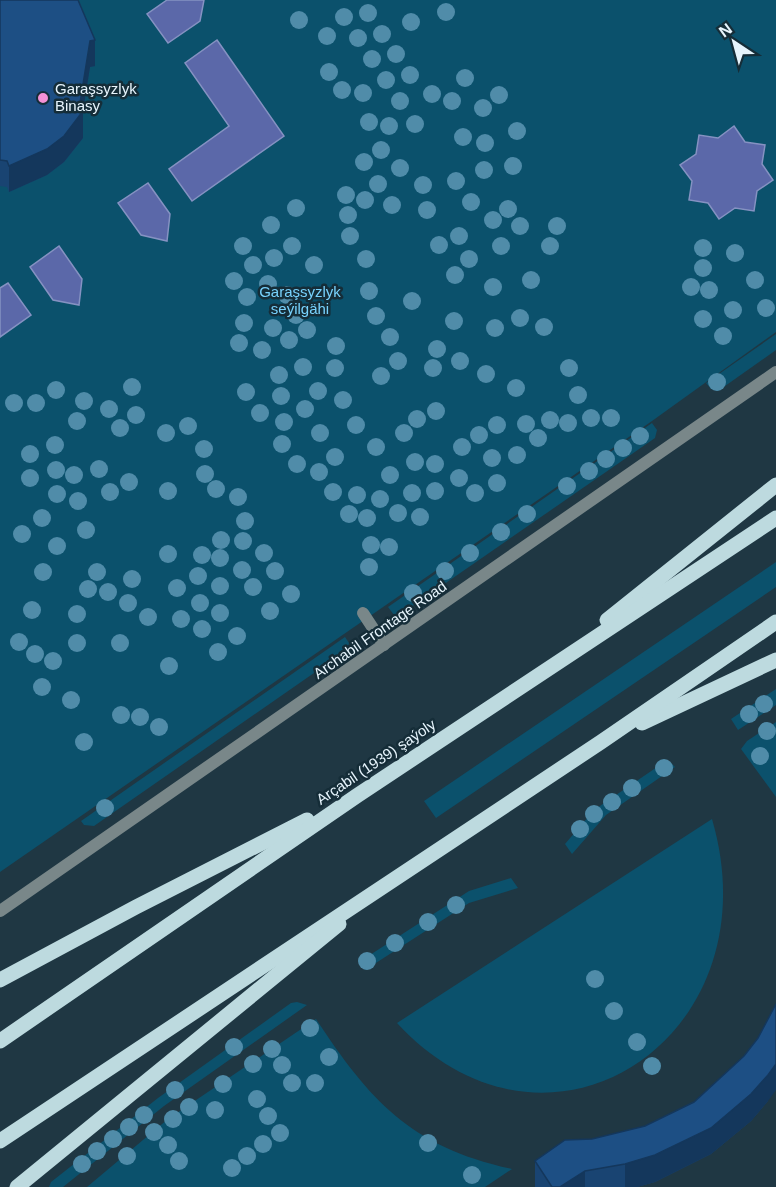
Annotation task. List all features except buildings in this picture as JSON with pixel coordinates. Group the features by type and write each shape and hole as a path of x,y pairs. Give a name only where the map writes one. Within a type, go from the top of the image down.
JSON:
{"main road":[{"path":"542,673 776,485"},
{"name":"Arçabil (1939) şaýoly","path":"0,1041 358,795 776,518"},
{"path":"0,1141 412,865 601,742 776,622"},
{"path":"601,742 776,660"},
{"path":"0,981 135,907 358,795"},
{"path":"17,1187 412,865"}],"street":[{"name":"Archabil Frontage Road","path":"0,911 776,372"},
{"path":"363,613 384,645"}],"green space":[{"name":"Garaşsyzlyk seýilgähi","path":"0,0 776,0 776,332 652,421 0,872"},
{"path":"776,334 776,350 718,391 711,389 706,383"},
{"path":"652,423 657,430 655,438 401,614 394,615 388,607"},
{"path":"776,562 776,587 436,818 424,801"},
{"path":"345,637 349,643 347,650 94,826 84,825 81,821"},
{"path":"776,689 776,705 738,730 731,719"},
{"path":"776,722 776,797 741,749 747,741"},
{"path":"663,763 671,763 675,767 606,815 572,854 565,844 594,810"},
{"path":"712,819 723,897 711,966 680,1023 635,1065 580,1088 519,1091 457,1070 397,1023"},
{"path":"511,878 518,888 469,903 365,970 359,962 469,891"},
{"path":"291,1003 307,1005 164,1106 63,1187 49,1187 51,1182 158,1098"},
{"path":"316,1019 355,1074 396,1116 446,1148 477,1160 512,1169 485,1187 87,1187 168,1119"}],"shaded area":[{"path":"167,0 204,0 200,21 168,43 147,14"},
{"path":"217,40 284,136 192,201 169,169 229,126 185,63"},
{"path":"734,126 745,142 765,145 762,164 773,180 757,191 754,211 735,208 719,219 708,203 689,200 692,181 680,165 696,154 699,135 718,138"},
{"path":"148,183 170,214 167,241 141,235 118,203"},
{"path":"59,246 82,279 79,305 53,300 30,267"},
{"path":"8,283 31,315 0,337 0,288"}],"place":[{"name":"Garaşsyzlyk Binasy","path":"43,98"}]}
